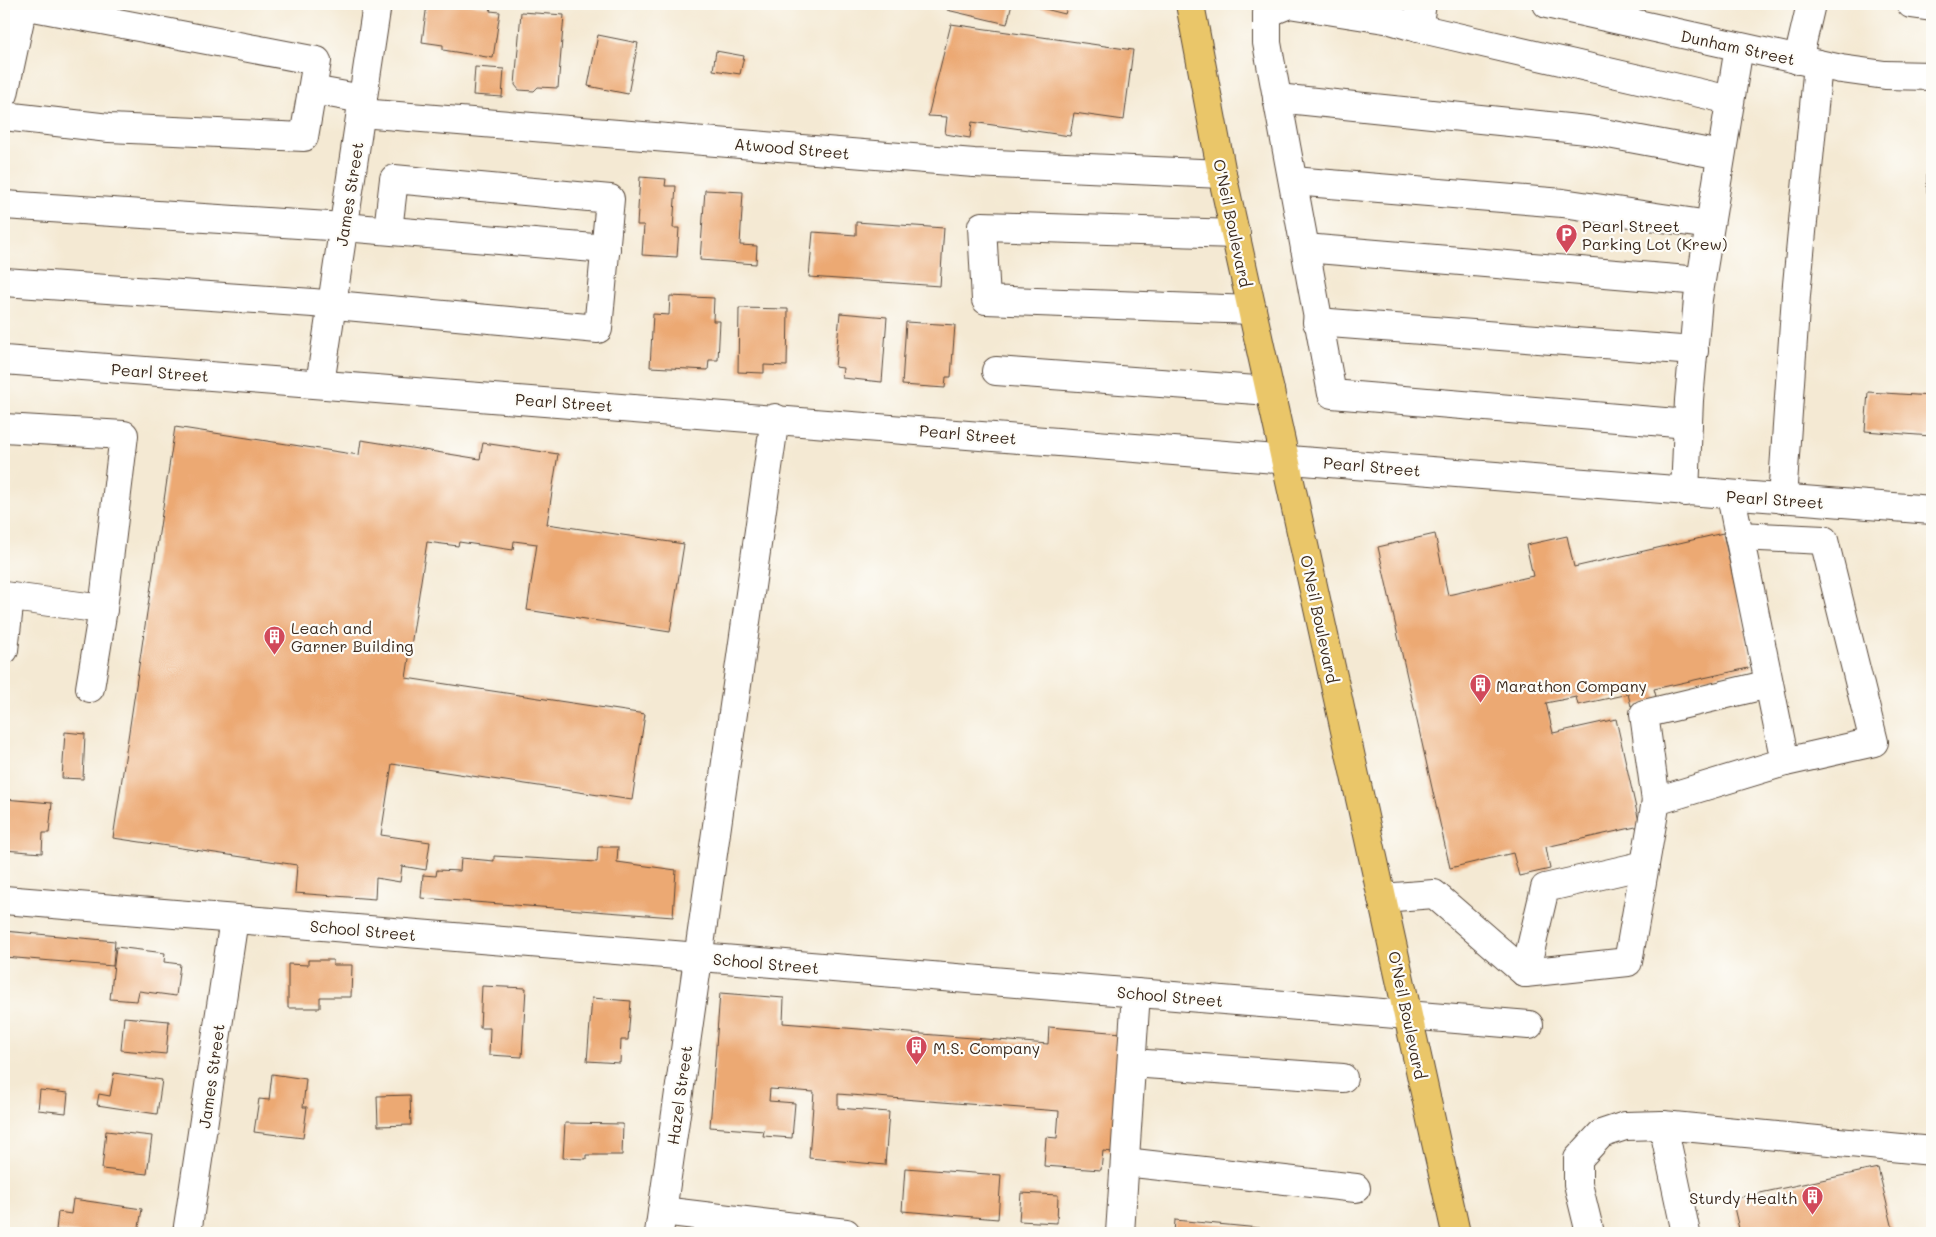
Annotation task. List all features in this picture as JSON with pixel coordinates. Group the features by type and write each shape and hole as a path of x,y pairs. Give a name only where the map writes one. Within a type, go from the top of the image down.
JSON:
{"main road":[{"name":"O'Neil Boulevard","path":"1190,4 1222,174 1456,1233"}],"street":[{"name":"James Street","path":"320,384 378,4"},
{"path":"1688,424 1332,394 1317,322 1306,248 1267,43 1267,13 1289,4 1390,20 1420,16 1730,100"},
{"name":"Dunham Street","path":"1547,4 1808,62 1877,74 1932,76"},
{"path":"1782,499 1796,295 1811,4"},
{"path":"1910,4 1932,7"},
{"path":"4,94 23,5 316,61 304,137 109,128 4,116"},
{"path":"1685,492 1688,424 1700,281 1739,47"},
{"name":"Atwood Street","path":"312,90 362,106 974,163 1222,174"},
{"path":"1277,98 1587,130 1721,155"},
{"path":"4,282 332,305 598,329 610,199 394,178 388,230"},
{"path":"1292,181 1563,203 1710,225"},
{"path":"4,205 388,230 606,249"},
{"path":"1236,234 982,226 986,300 1252,310"},
{"path":"1306,248 1700,281"},
{"path":"1317,322 1694,351"},
{"name":"Pearl Street","path":"4,360 774,418 1731,496 1932,510"},
{"path":"996,371 1270,390"},
{"name":"Hazel Street","path":"660,1222 700,957 774,418"},
{"path":"4,428 124,435 103,609 90,688"},
{"path":"1731,496 1786,762"},
{"path":"1656,802 1786,762 1874,742 1824,540 1739,536"},
{"path":"4,650 7,596 103,609"},
{"path":"1382,898 1434,894 1525,972 1628,962 1656,802 1644,714 1769,684"},
{"path":"1525,972 1545,888 1645,866"},
{"name":"School Street","path":"4,900 1529,1025"},
{"name":"James Street","path":"188,1233 234,919"},
{"path":"1120,1233 1136,993"},
{"path":"1132,1063 1344,1078"},
{"path":"1590,1233 1578,1184 1578,1159 1601,1134 1625,1126 1663,1125 1932,1151"},
{"path":"1663,1125 1686,1233"},
{"path":"1125,1162 1356,1188"},
{"path":"660,1222 846,1233"}],"building":[{"path":"427,4 466,4 491,7 490,11 500,12 493,58 443,50 443,45 422,42"},
{"path":"948,4 1012,4 1007,24 947,10"},
{"path":"1025,4 1068,4 1065,14"},
{"path":"521,12 564,15 558,88 538,87 534,91 519,90 515,85"},
{"path":"951,24 1133,50 1124,120 1074,113 1070,136 972,122 970,138 945,134 947,117 928,116"},
{"path":"598,35 638,43 628,94 588,86"},
{"path":"716,51 744,56 740,74 713,70"},
{"path":"475,67 504,69 502,97 473,95"},
{"path":"1927,149 1932,149 1932,192 1927,192"},
{"path":"640,177 666,179 665,186 676,186 673,228 679,228 677,257 642,255 644,225 637,225"},
{"path":"705,190 743,192 740,245 757,246 756,264 700,260"},
{"path":"856,222 944,228 940,286 809,277 813,232 856,235"},
{"path":"670,296 714,298 713,321 720,321 718,360 709,360 708,370 650,367 653,314 669,315"},
{"path":"739,308 788,309 787,366 764,365 764,373 738,372"},
{"path":"840,313 887,317 882,382 842,378 843,368 835,367"},
{"path":"906,322 955,325 951,377 946,377 945,388 902,385"},
{"path":"1868,392 1932,396 1931,436 1865,431"},
{"name":"Leach and Garner Building","path":"175,427 359,455 361,440 480,459 483,443 558,454 547,524 684,544 670,632 527,610 537,544 514,541 513,550 459,542 458,546 427,542 406,678 645,714 632,800 392,764 381,835 430,842 426,870 402,866 400,882 376,878 375,899 295,893 297,865 113,838"},
{"name":"Marathon Company","path":"1723,533 1753,667 1654,689 1657,700 1631,706 1628,694 1578,705 1576,697 1546,703 1553,733 1616,719 1640,826 1546,847 1550,869 1519,876 1513,853 1450,868 1378,547 1435,534 1448,595 1533,576 1526,545 1567,536 1574,567"},
{"path":"65,732 85,734 83,779 62,778"},
{"path":"4,799 52,803 49,833 43,833 42,853 4,850"},
{"path":"598,847 618,847 617,862 676,870 673,917 421,898 423,875 436,876 437,870 460,871 461,858 494,861 494,856 597,862"},
{"path":"4,931 115,941 113,966 4,957"},
{"path":"116,947 165,953 164,962 180,964 176,996 139,991 137,1001 110,999"},
{"path":"308,960 333,960 333,965 352,965 351,997 320,997 320,1008 288,1008 288,964 308,965"},
{"path":"482,986 526,988 522,1057 489,1055 490,1028 480,1028"},
{"name":"M.S. Company","path":"720,993 784,998 783,1023 1048,1044 1049,1027 1122,1033 1113,1152 1103,1151 1101,1170 1044,1166 1046,1137 1057,1138 1059,1111 838,1094 838,1108 889,1112 885,1165 809,1158 814,1092 770,1089 769,1101 795,1103 792,1138 763,1136 764,1131 710,1127"},
{"path":"592,998 631,1001 628,1040 621,1040 620,1063 587,1061"},
{"path":"124,1017 169,1021 166,1054 121,1050"},
{"path":"114,1073 162,1080 157,1114 97,1105 99,1094 110,1096"},
{"path":"272,1074 306,1079 303,1107 307,1107 303,1138 254,1132 259,1099 269,1100"},
{"path":"40,1090 68,1093 66,1113 38,1110"},
{"path":"410,1095 411,1125 378,1126 377,1096"},
{"path":"565,1123 623,1124 622,1155 586,1155 586,1159 563,1158"},
{"path":"106,1131 152,1136 147,1174 102,1169"},
{"path":"905,1168 1001,1175 998,1219 902,1211"},
{"name":"Sturdy Health","path":"1878,1168 1894,1233 1740,1233 1732,1199"},
{"path":"1021,1193 1058,1195 1057,1223 1019,1221"},
{"path":"73,1199 142,1209 138,1233 81,1233 56,1230 58,1212 71,1214"},
{"path":"1175,1220 1280,1230 1280,1233 1174,1233"}],"place":[{"name":"Pearl Street Parking Lot (Krew)","path":"1566,253"},
{"name":"Leach and Garner Building","path":"275,655"},
{"name":"Marathon Company","path":"1480,704"},
{"name":"M.S. Company","path":"917,1066"},
{"name":"Sturdy Health","path":"1813,1216"}]}
